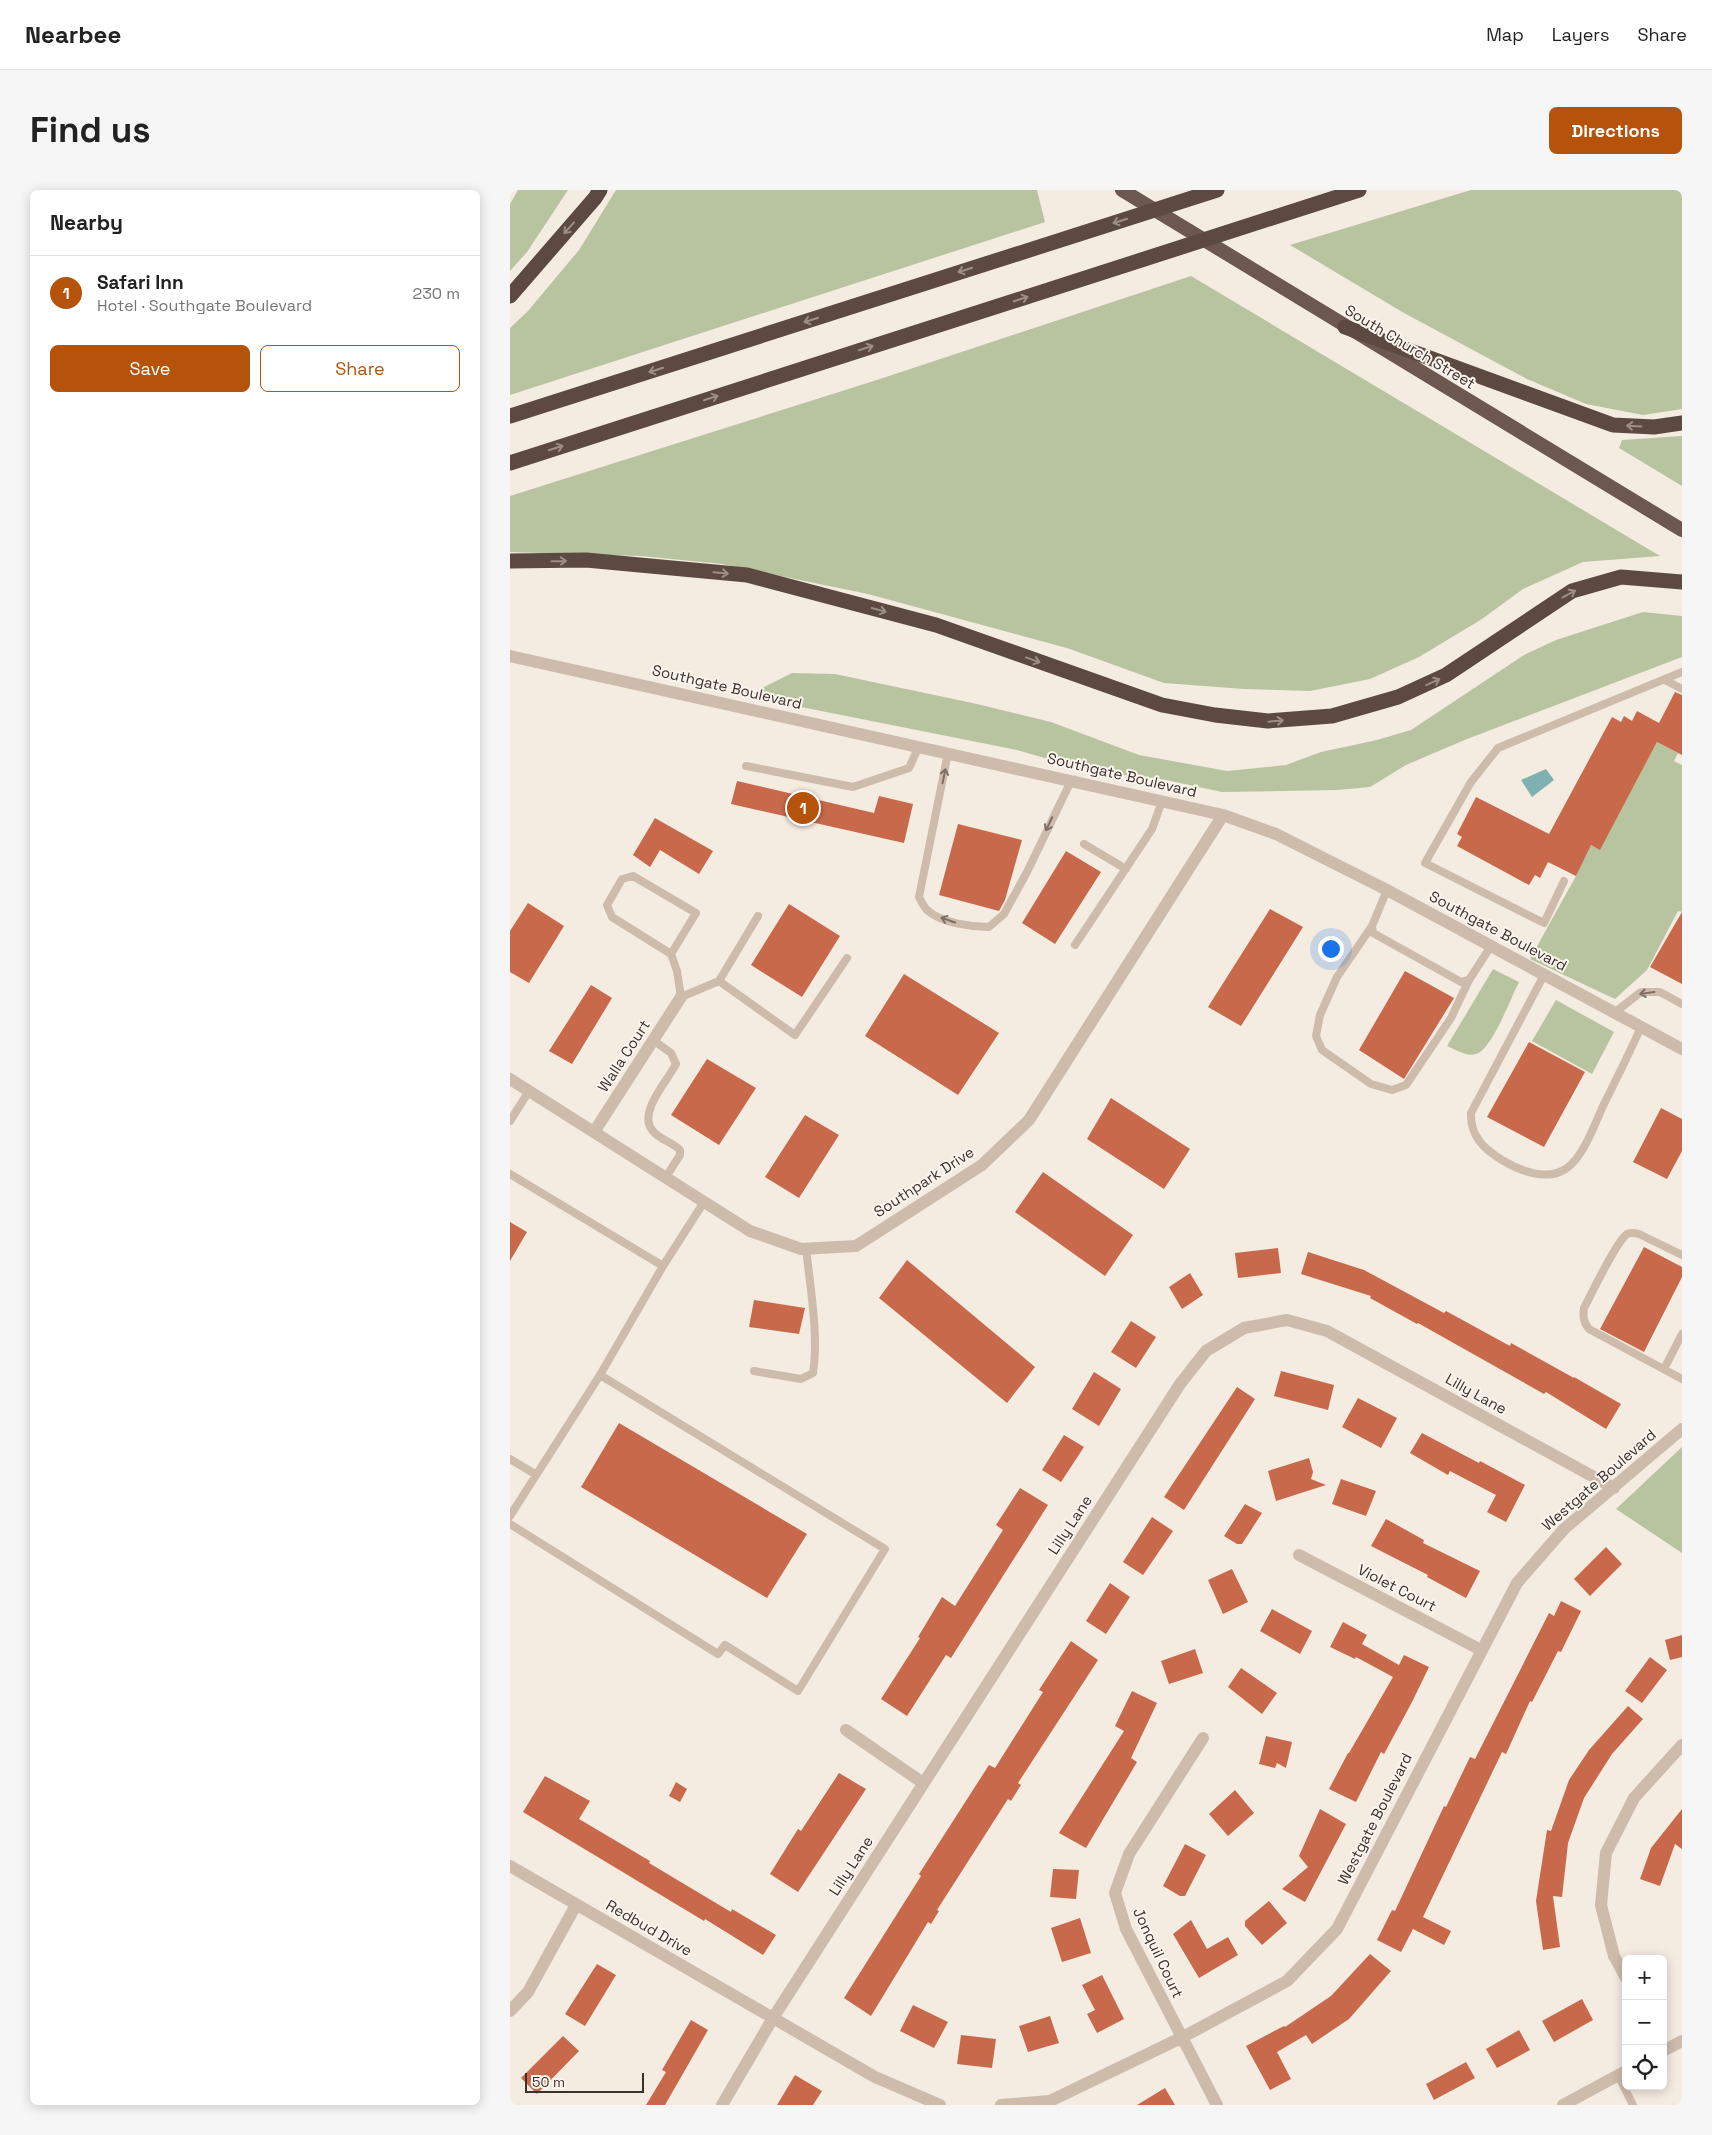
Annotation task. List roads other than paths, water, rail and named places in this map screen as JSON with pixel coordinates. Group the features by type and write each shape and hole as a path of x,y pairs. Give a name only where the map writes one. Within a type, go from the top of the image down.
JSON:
{"highway":[{"path":"510,296 600,190"},
{"name":"South Church Street","path":"1122,190 1682,530"},
{"path":"510,416 1217,190"},
{"path":"510,463 1359,190"},
{"path":"1345,327 1613,425 1654,427 1682,423"},
{"path":"510,561 586,560 748,575 936,625 1162,705 1215,715 1268,721 1332,716 1398,697 1446,675 1572,591 1621,577 1682,582"}],"street":[{"name":"Southgate Boulevard","path":"510,656 1223,814 1276,834 1387,890 1682,1049"},
{"name":"Southpark Drive","path":"510,1079 750,1231 801,1248 856,1246 982,1165 1029,1120 1223,814"},
{"name":"Walla Court","path":"594,1132 681,997"},
{"name":"Lilly Lane","path":"722,2105 773,2018 1180,1384 1206,1351 1244,1328 1287,1320 1328,1331 1614,1488"},
{"name":"Westgate Boulevard","path":"1001,2105 1050,2101 1181,2038 1286,1981 1337,1929 1517,1583 1564,1529 1682,1429"},
{"name":"Violet Court","path":"1299,1556 1481,1650"},
{"path":"846,1730 924,1783"},
{"name":"Jonquil Court","path":"1203,1738 1129,1854 1115,1893 1126,1929 1217,2105"},
{"path":"1622,1971 1614,1956 1601,1905 1606,1853 1634,1798 1682,1745"},
{"name":"Redbud Drive","path":"510,1866 773,2018"},
{"path":"510,2010 528,1992 576,1905"},
{"path":"773,2018 875,2077 940,2105"},
{"path":"1667,2047 1681,2044"},
{"path":"1563,2105 1622,2073"}],"lane":[{"path":"1564,881 1544,923 1425,862 1471,782 1498,748 1682,672"},
{"path":"1665,680 1682,689"},
{"path":"746,766 853,786 909,768 919,746"},
{"path":"948,753 919,897 927,910 945,919 973,927 989,927 1004,914 1027,872 1071,780"},
{"path":"1075,945 1152,829 1162,801"},
{"path":"1084,844 1126,869"},
{"path":"671,954 696,913 633,876 622,878 607,905 612,917 671,954 677,971 681,997 719,981 758,916"},
{"path":"1387,890 1372,926 1337,978 1320,1014 1316,1036 1322,1050 1371,1084 1392,1090 1406,1085 1451,1018 1469,980 1491,946"},
{"path":"1372,926 1373,933 1461,982 1469,980"},
{"path":"719,981 795,1035 847,958"},
{"path":"1544,975 1471,1113 1470,1122 1476,1139 1489,1151 1509,1164 1536,1174 1554,1174 1568,1168 1582,1150 1642,1027"},
{"path":"1614,1013 1641,992 1660,992 1682,1004"},
{"path":"653,1040 672,1053 676,1064 654,1099 648,1121 652,1131 680,1150 680,1155 666,1177"},
{"path":"510,1121 529,1091"},
{"path":"510,1174 663,1266"},
{"path":"510,1516 535,1474 600,1375 663,1266 704,1202"},
{"path":"1682,1255 1639,1234 1632,1233 1626,1235 1618,1245 1584,1308 1583,1316 1585,1324 1589,1329 1682,1379"},
{"path":"754,1370 801,1379 813,1373 815,1358 814,1336 806,1248"},
{"path":"1664,1369 1682,1334"},
{"path":"510,1524 718,1654 725,1645 798,1691 885,1549 600,1375"},
{"path":"510,1459 535,1474"},
{"path":"1628,2090 1633,2105"}],"water":[{"path":"1546,769 1554,780 1532,797 1521,780"}],"place":[{"name":"Safari Inn","path":"803,808"}]}
